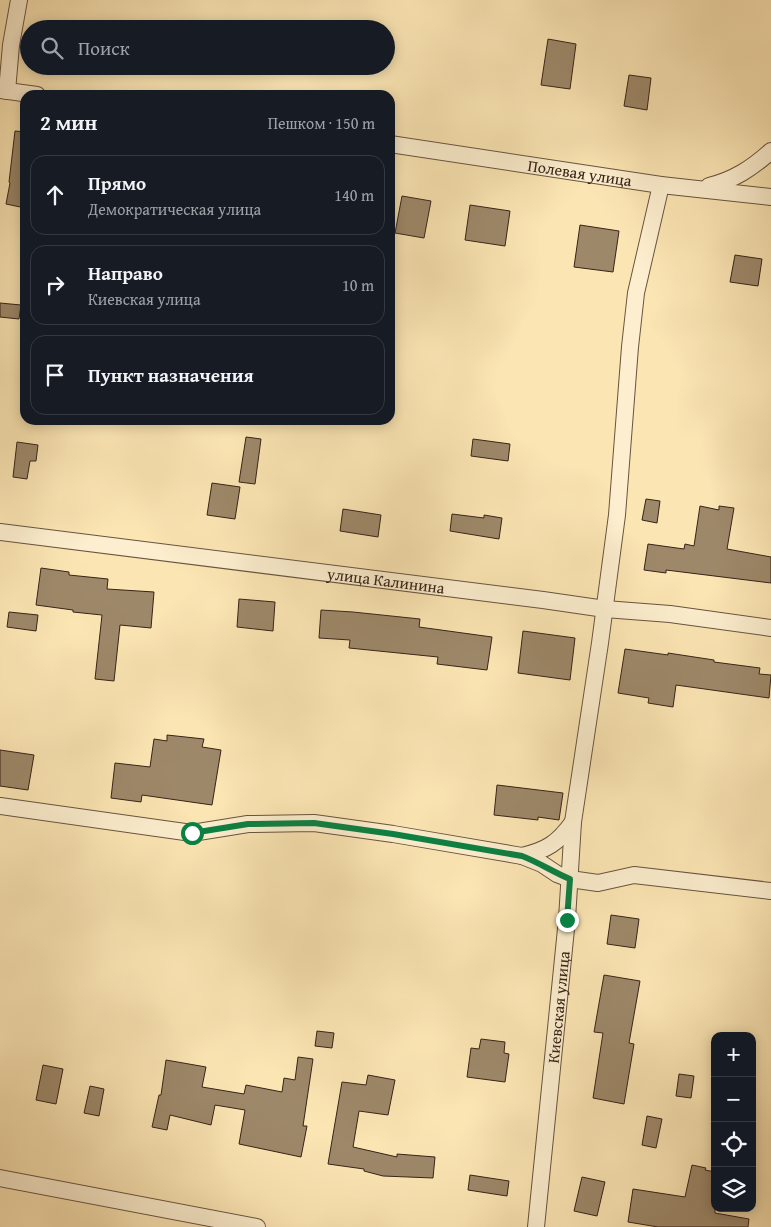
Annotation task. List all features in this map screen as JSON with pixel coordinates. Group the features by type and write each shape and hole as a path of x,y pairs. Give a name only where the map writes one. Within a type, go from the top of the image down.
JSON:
{"street":[{"path":"19,0 3,90 20,92"},
{"name":"Полевая улица","path":"395,145 661,185 771,197"},
{"path":"696,188 727,182 752,168 771,151"},
{"name":"Киевская улица","path":"536,1227 574,822 617,515 636,293 661,185"},
{"name":"улица Калинина","path":"0,532 605,609 670,614 771,628"},
{"path":"0,806 192,833 248,824 314,823 393,834 522,856 570,879 598,883 634,875 771,891"},
{"path":"522,856 550,847 563,836 574,822"},
{"path":"0,1178 257,1227"}],"building":[{"path":"548,39 576,44 570,89 541,85"},
{"path":"629,75 651,78 647,110 624,106"},
{"path":"15,131 20,132 20,207 6,204"},
{"path":"402,196 431,201 424,238 395,233"},
{"path":"470,205 510,211 505,246 465,240"},
{"path":"580,225 619,231 613,272 574,267"},
{"path":"735,255 762,259 758,286 730,282"},
{"path":"0,303 20,305 19,319 0,317"},
{"path":"246,437 261,439 255,484 239,482"},
{"path":"473,439 510,444 508,461 471,456"},
{"path":"17,442 38,445 36,461 30,461 27,479 13,477"},
{"path":"212,483 240,487 235,519 207,515"},
{"path":"646,499 660,501 657,523 642,520"},
{"path":"700,506 719,510 719,506 734,508 727,549 771,557 771,583 666,570 666,573 644,570 648,544 684,549 685,544 694,546"},
{"path":"343,509 381,515 378,537 340,531"},
{"path":"452,514 484,518 484,515 502,518 499,539 450,531"},
{"path":"41,568 69,572 69,575 108,579 107,589 154,592 151,628 120,625 114,681 95,679 102,615 36,605"},
{"path":"239,599 275,602 273,631 237,627"},
{"path":"321,610 420,619 419,627 492,637 487,670 437,664 438,657 349,648 350,640 319,638"},
{"path":"9,612 38,615 36,631 7,627"},
{"path":"523,631 575,638 570,680 518,673"},
{"path":"625,649 668,655 668,653 760,668 759,674 771,675 769,698 676,685 673,707 648,703 649,698 618,693"},
{"path":"167,735 204,739 202,747 221,750 212,805 142,795 141,802 111,798 115,763 150,767 154,739 167,741"},
{"path":"0,750 34,755 28,790 0,786"},
{"path":"497,785 563,793 559,820 538,817 538,820 494,815"},
{"path":"611,915 639,919 635,948 607,944"},
{"path":"604,975 640,981 629,1043 634,1044 624,1104 593,1098 603,1033 594,1032"},
{"path":"317,1031 334,1033 332,1048 315,1046"},
{"path":"481,1039 505,1042 504,1053 509,1054 505,1082 467,1077 471,1048 479,1049"},
{"path":"298,1057 313,1059 303,1126 307,1126 301,1157 239,1144 245,1110 215,1105 211,1125 170,1115 167,1130 152,1127 159,1095 161,1095 166,1060 206,1067 202,1087 244,1094 246,1085 282,1092 284,1078 295,1080"},
{"path":"43,1065 63,1069 56,1104 36,1100"},
{"path":"679,1074 694,1076 691,1098 676,1096"},
{"path":"368,1075 395,1080 388,1115 359,1111 353,1147 397,1157 397,1154 435,1157 433,1178 383,1176 364,1171 364,1169 328,1164 342,1082 366,1085"},
{"path":"90,1086 104,1089 99,1116 84,1113"},
{"path":"647,1116 662,1119 656,1148 642,1145"},
{"path":"692,1165 706,1168 705,1170 711,1171 711,1212 749,1219 748,1227 658,1227 628,1222 633,1189 685,1197"},
{"path":"470,1175 509,1181 507,1196 468,1190"},
{"path":"582,1177 605,1182 597,1216 574,1211"}],"route":[{"path":"192,833 248,824 314,823 393,834 522,856 570,879 567,920"}]}
